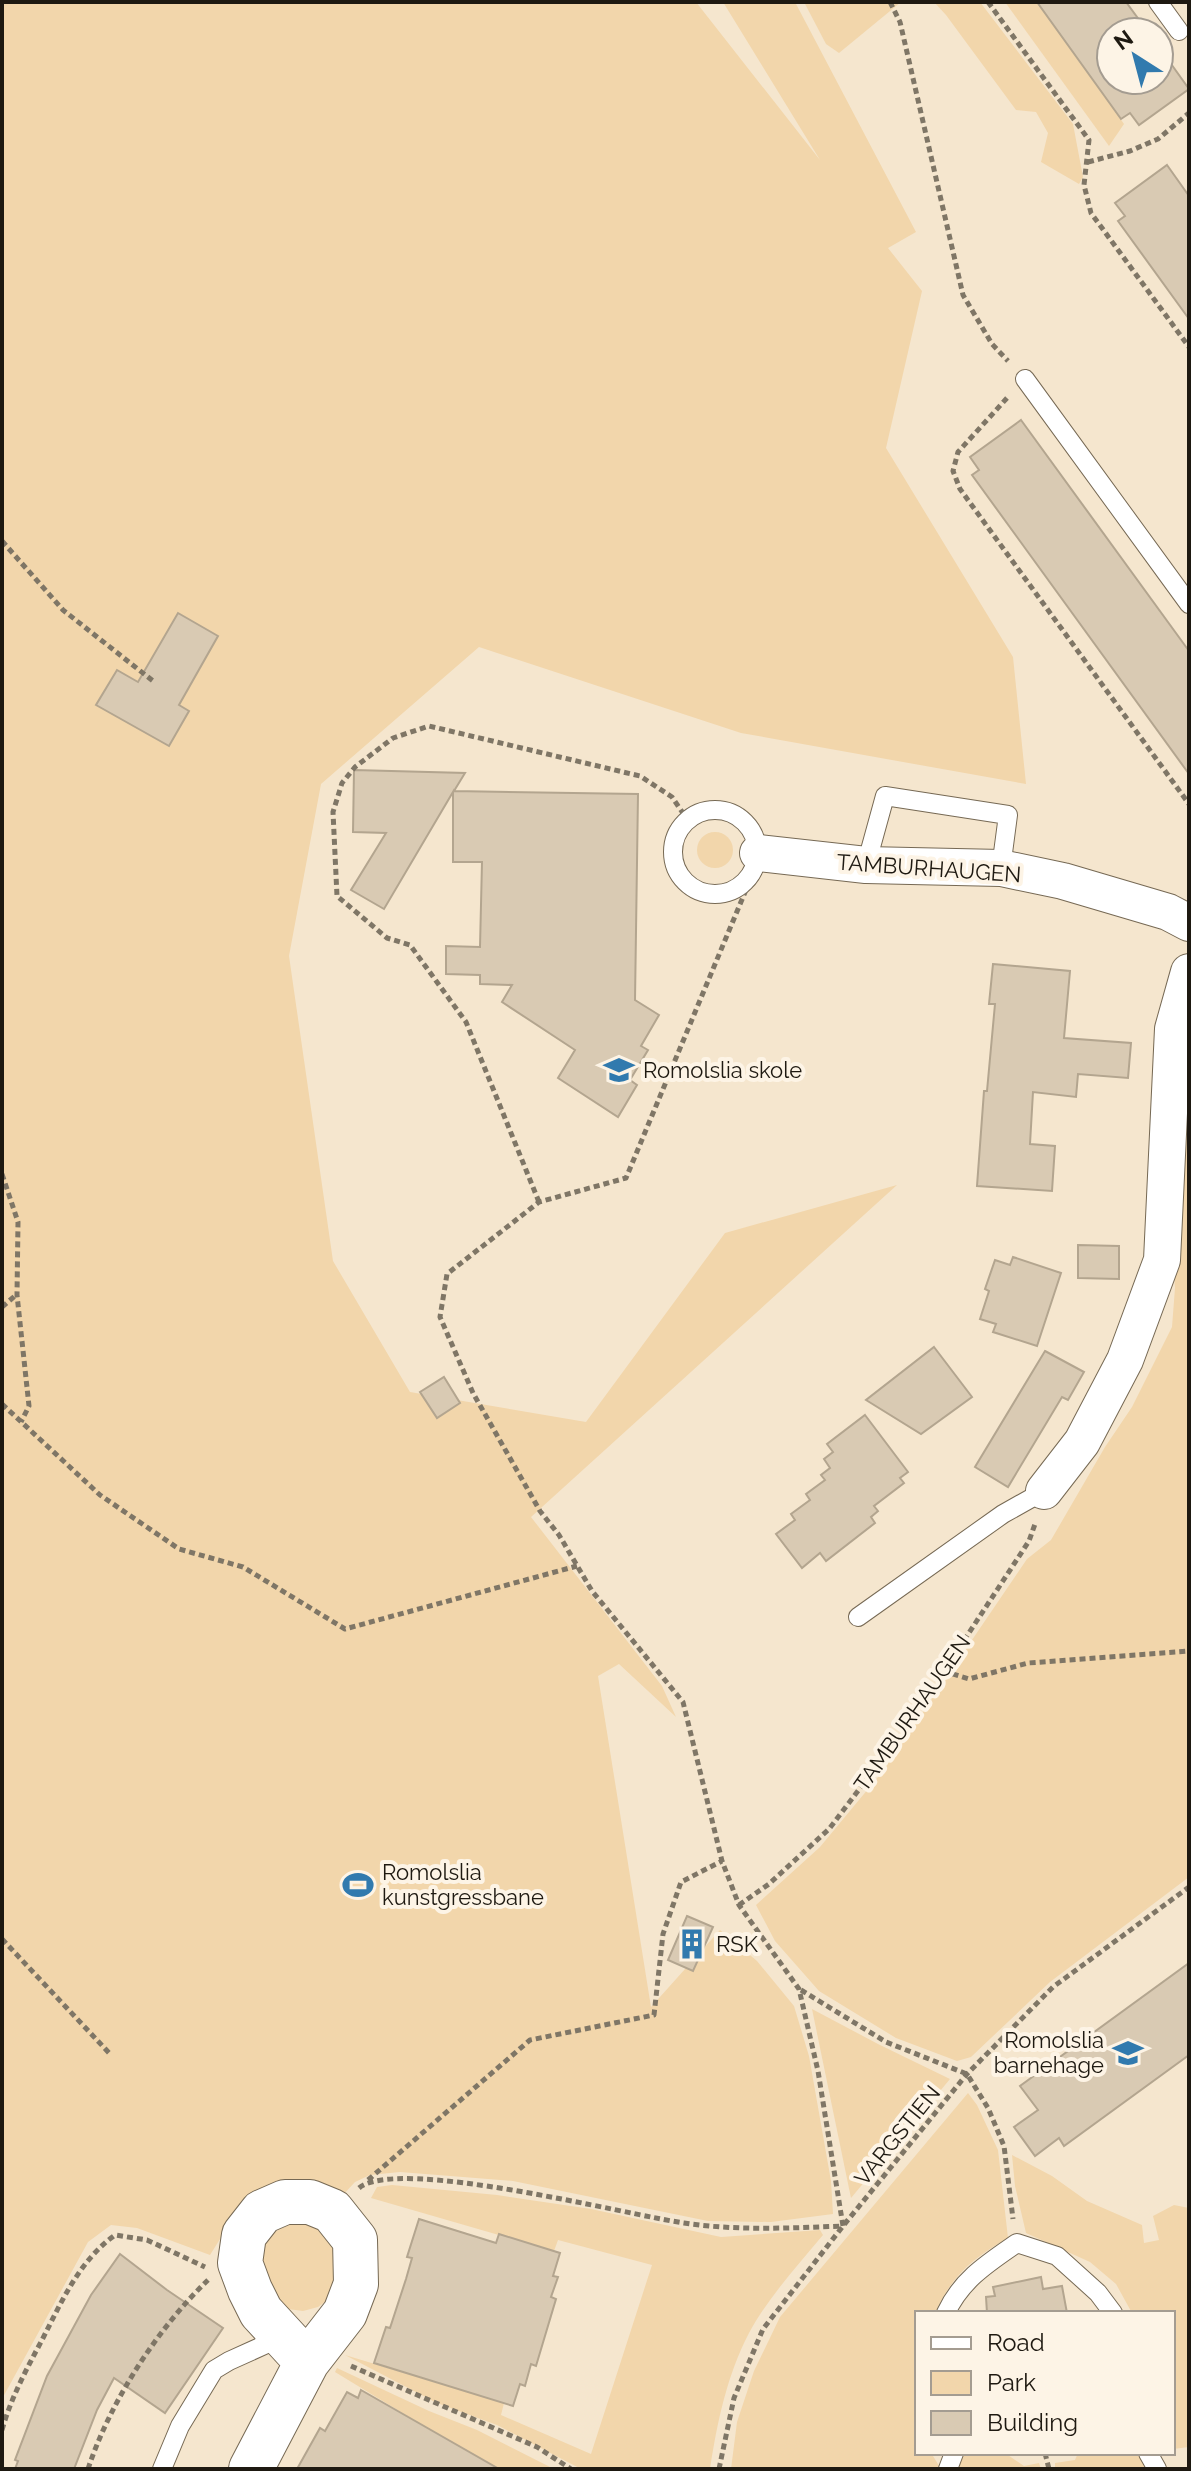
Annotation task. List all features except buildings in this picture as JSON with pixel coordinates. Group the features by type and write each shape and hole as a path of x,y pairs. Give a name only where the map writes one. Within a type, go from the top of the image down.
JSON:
{"street":[{"name":"TAMBURHAUGEN","path":"754,865 1001,868 1063,881 1168,912 1189,923"},
{"path":"1044,1491 1082,1442 1125,1360 1162,1260 1173,1029 1189,972"},
{"path":"251,2469 303,2349 345,2313 356,2284 355,2240 332,2211 310,2202 285,2202 262,2212 244,2235 240,2263 261,2312 303,2349"}],"lane":[{"path":"1158,2 1179,31"},
{"path":"1025,379 1189,604"},
{"path":"866,865 885,796 1008,815 1001,868"},
{"path":"710,810 734,814 752,830 754,865 732,892 708,895 686,885 673,863 674,839 687,819 710,810"},
{"path":"858,1617 1003,1514 1044,1491"},
{"path":"947,2311 961,2286 983,2266 1017,2243 1057,2256 1091,2286 1111,2311"},
{"path":"162,2469 180,2426 214,2370 229,2361 303,2349"}],"path":[{"path":"890,2 900,22 963,295 992,344 1025,379 958,452 953,471 960,489 1189,804"},
{"path":"988,2 1089,140 1084,185 1091,213 1189,347"},
{"path":"1088,162 1130,151 1158,139 1189,113"},
{"path":"2,541 63,610 153,681"},
{"path":"539,1202 466,1022 410,945 387,938 337,896 333,812 342,783 355,767 393,738 429,726 640,776 672,797 687,819"},
{"path":"367,2182 394,2179 507,2188 684,2223 737,2229 843,2226 818,2071 799,1989 739,1905 722,1861 683,1702 592,1591 559,1535 540,1511 473,1393 440,1317 447,1274 539,1202 626,1178 754,865"},
{"path":"2,1174 18,1222 17,1295 29,1406 21,1422"},
{"path":"2,1307 17,1295"},
{"path":"2,1404 100,1495 179,1549 243,1567 345,1629 577,1566"},
{"name":"TAMBURHAUGEN","path":"739,1905 769,1884 829,1829 912,1720 1029,1541 1044,1491"},
{"path":"943,1671 969,1679 1028,1663 1189,1651"},
{"path":"332,2211 530,2040 654,2015 663,1934 681,1882 722,1861"},
{"name":"VARGSTIEN","path":"719,2469 734,2398 763,2329 843,2226 967,2074 1053,1987 1189,1887"},
{"path":"2,1939 111,2055"},
{"path":"799,1989 886,2042 967,2074 988,2108 1004,2146 1017,2243"},
{"path":"2,2430 11,2400 73,2279 98,2247 115,2235 147,2240 217,2272 180,2307 126,2388 98,2439 88,2469"},
{"path":"303,2349 349,2365 537,2447 571,2469"}],"green space":[{"path":"2,2 696,2 820,160 723,2 795,2 916,232 888,248 922,291 886,448 1013,657 1026,784 741,733 479,647 321,784 289,956 333,1261 410,1392 586,1422 725,1233 897,1185 531,1517 662,1686 676,1717 619,1664 598,1676 651,2007 720,1930 757,1961 794,2006 809,2056 831,2181 833,2214 771,2222 708,2221 513,2181 400,2172 370,2175 355,2182 342,2196 237,2212 210,2255 137,2228 111,2225 88,2242 2,2399"},
{"path":"804,2 901,2 839,53 826,44"},
{"path":"934,2 980,2 1073,124 1083,177 1079,184 1041,162 1048,133 1036,112 1016,110"},
{"path":"1005,2 1040,2 1095,82 1095,96 1105,96 1124,124 1109,146"},
{"path":"715,832 728,837 733,850 728,863 715,868 702,863 697,850 702,837"},
{"path":"1189,1024 1189,1877 1050,1982 971,2057 957,2061 896,2038 819,1991 775,1941 756,1905 820,1847 883,1771 1027,1559 1051,1540 1132,1407 1172,1327 1175,1288 1173,1258"},
{"path":"812,2009 950,2079 851,2198"},
{"path":"968,2093 998,2150 1008,2238 984,2253 956,2278 936,2311 915,2311 915,2455 934,2455 941,2469 731,2469 737,2422 754,2371 780,2317"},
{"path":"1012,2155 1052,2176 1087,2201 1142,2225 1144,2243 1159,2240 1153,2216 1174,2205 1189,2208 1189,2447 1175,2449 1175,2311 1131,2311 1116,2284 1090,2262 1026,2233 1015,2186"},
{"path":"392,2185 497,2195 591,2209 721,2237 820,2230 823,2235 774,2295 749,2333 724,2400 710,2469 581,2469 497,2425 437,2403 345,2355 504,2403 501,2415 591,2454 652,2265 558,2240 554,2251 371,2198 377,2187"},
{"path":"297,2223 313,2226 324,2233 343,2256 330,2298 318,2307 303,2311 288,2309 263,2291 260,2247 276,2231"},
{"path":"337,2368 477,2430 554,2469 486,2469 488,2465 335,2372"},
{"path":"1008,2455 1024,2466 1039,2463 1041,2469 946,2469 956,2457"},
{"path":"1077,2455 1139,2455 1145,2469 1055,2469 1055,2463 1075,2460"}],"place":[{"name":"Romolslia skole","path":"619,1070"},
{"name":"Romolslia kunstgressbane","path":"358,1885"},
{"name":"RSK","path":"692,1944"},
{"name":"Romolslia barnehage","path":"1128,2053"}]}
